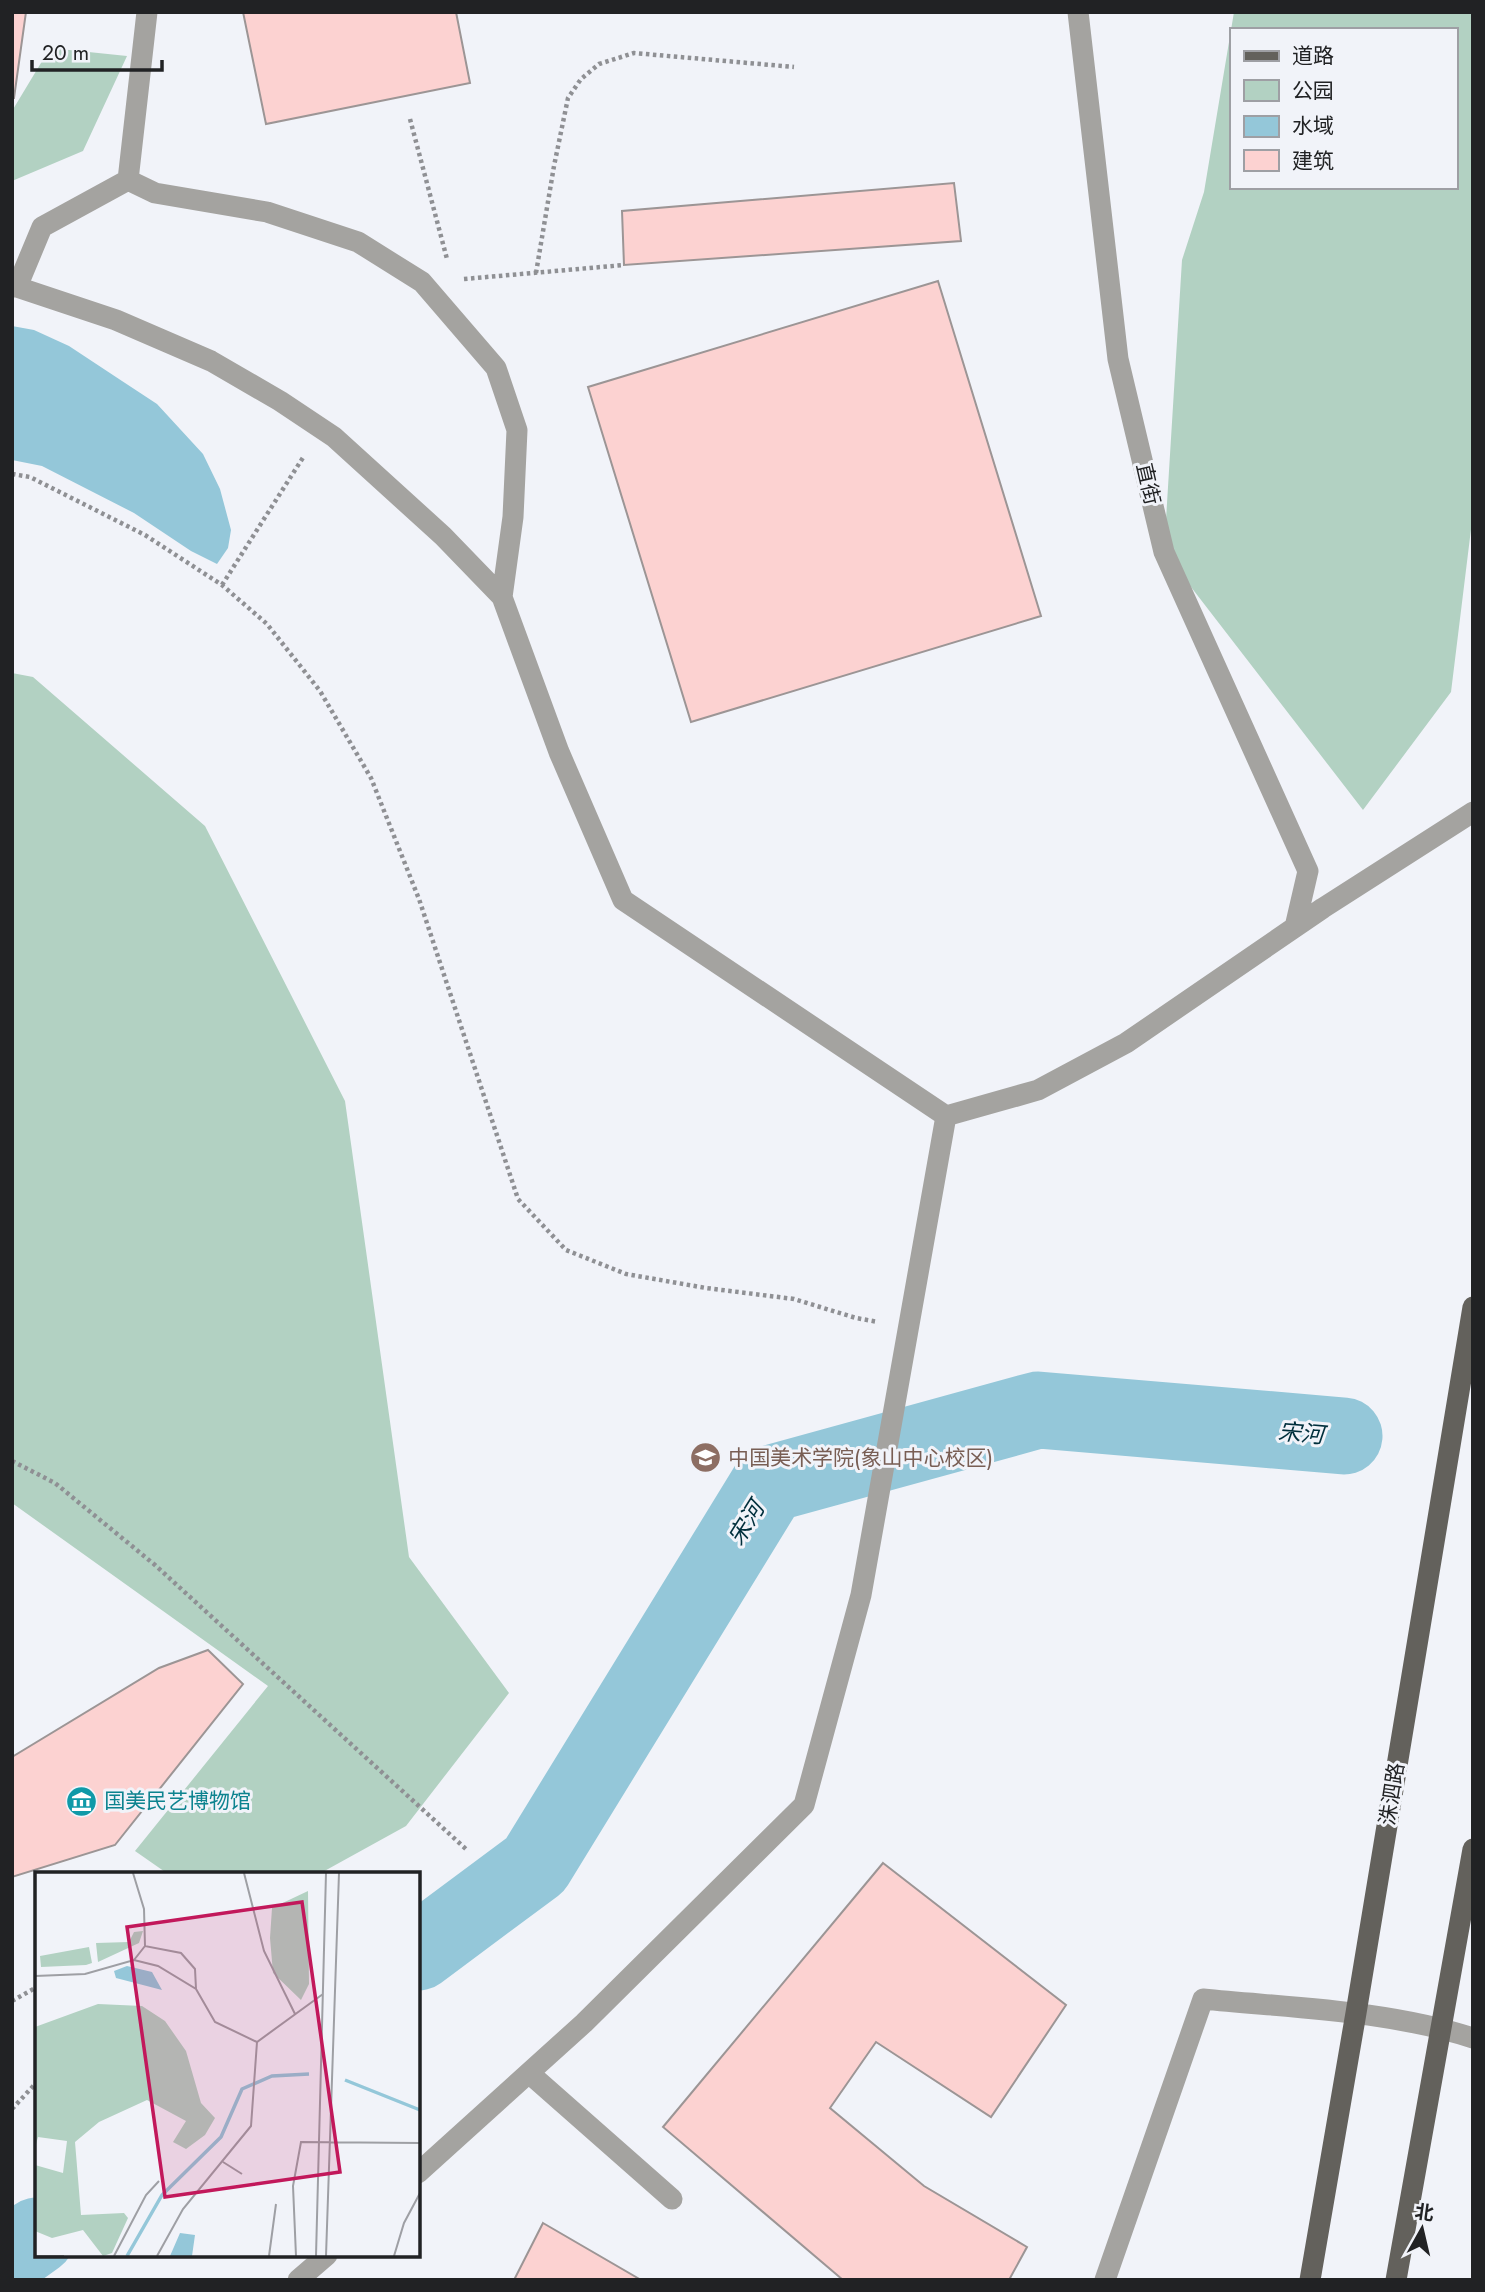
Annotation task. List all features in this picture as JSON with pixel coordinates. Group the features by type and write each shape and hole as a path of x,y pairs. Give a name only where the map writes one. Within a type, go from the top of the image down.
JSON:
{"main road":[{"name":"洙泗路","path":"1310,2280 1473,1307"},
{"path":"1396,2280 1473,1850"}],"street":[{"path":"128,180 147,12"},
{"name":"直街","path":"1078,12 1118,359 1164,552 1308,872 1295,927"},
{"path":"128,180 155,193 267,212 358,242 422,282 496,368 517,430 513,517 502,597"},
{"path":"128,180 42,227 15,287 116,320 211,361 334,436 443,536 502,597 559,752 623,900 946,1116 1038,1090 1126,1043 1295,927 1473,812"},
{"path":"420,2170 584,2023 804,1805 861,1595 946,1116"},
{"path":"1105,2280 1203,1999 1356,2013 1441,2027 1473,2038"},
{"path":"528,2073 672,2199"},
{"path":"298,2280 325,2257"}],"path":[{"path":"536,273 568,98 580,79 599,64 634,53 794,67"},
{"path":"410,119 452,280"},
{"path":"422,282 624,265"},
{"path":"222,585 321,428"},
{"path":"12,474 30,477 145,536 222,585 268,624 320,691 371,778 419,899 518,1199 566,1250 626,1274 794,1299 856,1318 908,1327"},
{"path":"12,1461 55,1483 155,1564 467,1850"},
{"path":"12,2001 35,1988"},
{"path":"12,2109 35,2084"}],"green space":[{"path":"1234,12 1473,12 1473,513 1451,692 1363,810 1164,552 1182,260 1204,192 1230,36 1230,189 1457,189 1457,28 1231,28"},
{"path":"50,48 127,56 83,151 12,181 12,111"},
{"path":"12,673 33,677 205,826 345,1101 409,1557 509,1693 406,1826 323,1872 165,1872 135,1851 268,1686 12,1503"}],"water":[{"path":"12,326 34,330 69,346 157,404 203,454 220,489 231,530 228,548 217,564 191,551 134,513 42,466 12,460"}],"building":[{"path":"12,12 26,12 14,98 12,98"},
{"path":"243,12 456,12 470,83 266,124"},
{"path":"954,183 961,241 624,265 622,211"},
{"path":"938,281 1041,616 691,722 588,387"},
{"name":"国美民艺博物馆","path":"208,1650 243,1684 115,1845 12,1877 12,1757 159,1668"},
{"path":"883,1863 1066,2005 991,2117 876,2042 830,2108 924,2186 1027,2247 1009,2280 843,2280 663,2127"},
{"path":"543,2223 641,2280 514,2280"}],"waterway":[{"name":"宋河","path":"420,1951 535,1865 769,1484 1038,1410 1344,1436"},
{"name":"宋河","path":"12,2254 35,2237"}],"place":[{"name":"中国美术学院(象山中心校区)","path":"705,1458"},
{"name":"国美民艺博物馆","path":"81,1801"}]}
